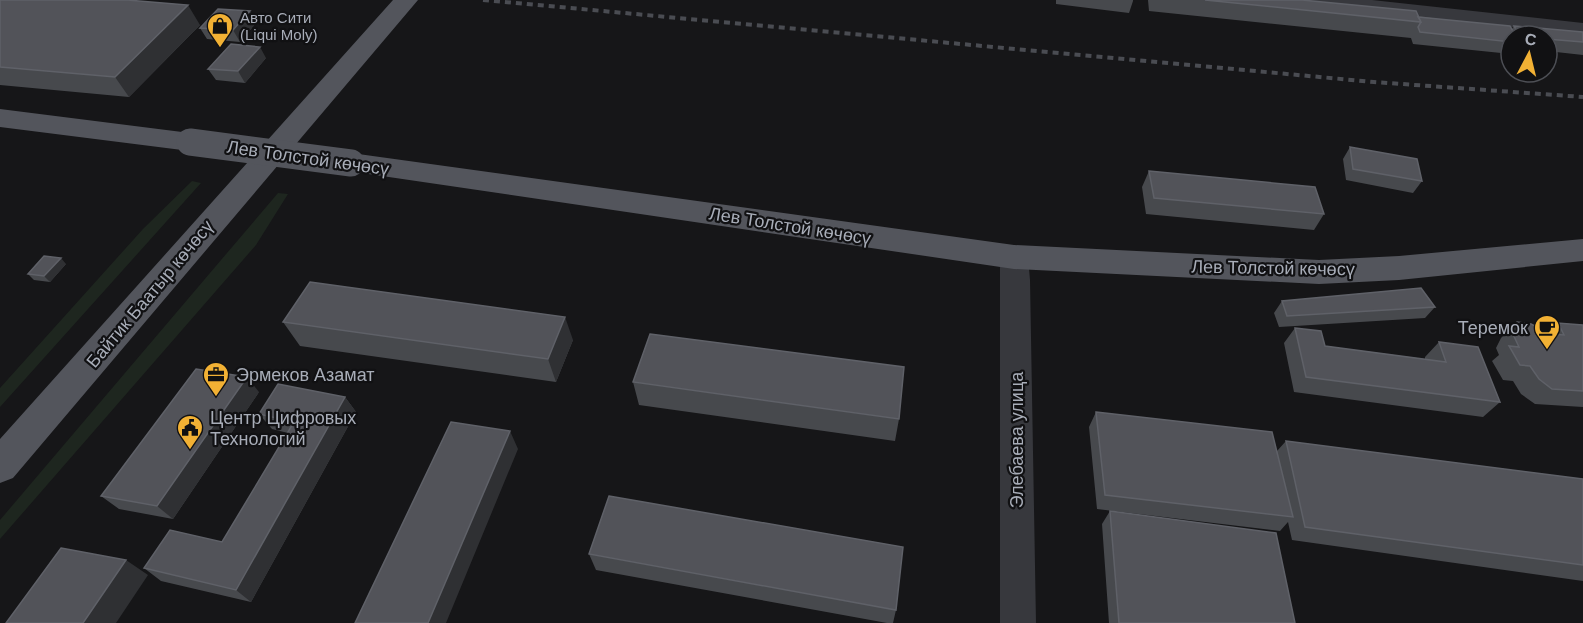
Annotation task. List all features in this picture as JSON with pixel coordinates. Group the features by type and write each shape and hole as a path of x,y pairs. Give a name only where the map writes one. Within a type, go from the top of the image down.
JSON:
{"main road":[{"name":"Байтик Баатыр көчөсү","path":"298,121 383,0"},
{"name":"Байтик Баатыр көчөсү","path":"0,466 63,396 298,121 406,0"},
{"name":"Лев Толстой көчөсү","path":"0,118 624,201 954,250 1014,256 1319,272 1432,266 1583,250"}],"street":[{"path":"1315,0 1583,28"},
{"name":"Элебаева улица","path":"1014,256 1018,623"}],"shaded area":[{"path":"192,181 201,183 0,407 0,388 143,229"},
{"path":"278,193 288,194 256,245 0,539 0,520"}],"building":[{"path":"0,0 127,0 188,5 115,77 0,67"},
{"path":"1205,0 1302,0 1416,11 1421,22"},
{"path":"218,9 250,11 233,30 200,28"},
{"path":"1418,17 1499,25 1499,41 1420,32 1418,27 1421,22"},
{"path":"1559,30 1583,32 1583,42 1559,40"},
{"path":"231,44 260,47 238,71 208,69"},
{"path":"1350,147 1417,159 1422,181 1353,169"},
{"path":"1149,171 1315,187 1324,214 1154,198"},
{"path":"44,256 61,258 44,276 28,274"},
{"path":"310,282 565,317 548,359 283,322"},
{"path":"1421,288 1435,307 1287,316 1282,301"},
{"path":"1517,322 1531,324 1551,334 1564,335 1558,323 1583,325 1583,391 1552,389 1539,379 1530,366 1520,365 1509,346 1519,347 1512,332"},
{"path":"1295,328 1321,331 1325,346 1446,362 1439,342 1478,347 1500,402 1306,377"},
{"path":"650,334 904,367 899,419 633,382"},
{"path":"196,369 247,377 157,506 101,496"},
{"path":"278,384 345,397 236,590 144,568 170,530 222,542 294,422 259,414"},
{"path":"1096,412 1272,432 1293,517 1105,495"},
{"path":"451,422 510,431 428,623 355,623"},
{"path":"1286,441 1583,479 1583,565 1305,527"},
{"path":"609,496 903,547 896,610 589,554"},
{"path":"1110,511 1276,533 1295,623 1119,623"},
{"path":"61,548 126,560 83,623 6,623"}],"railway":[{"path":"483,0 1374,82 1583,97"}],"place":[{"name":"Авто Сити (Liqui Moly)","path":"220,49"},
{"name":"Теремок","path":"1547,351"},
{"name":"Эрмеков Азамат","path":"216,398"},
{"name":"Центр Цифровых Технологий","path":"190,451"}]}
